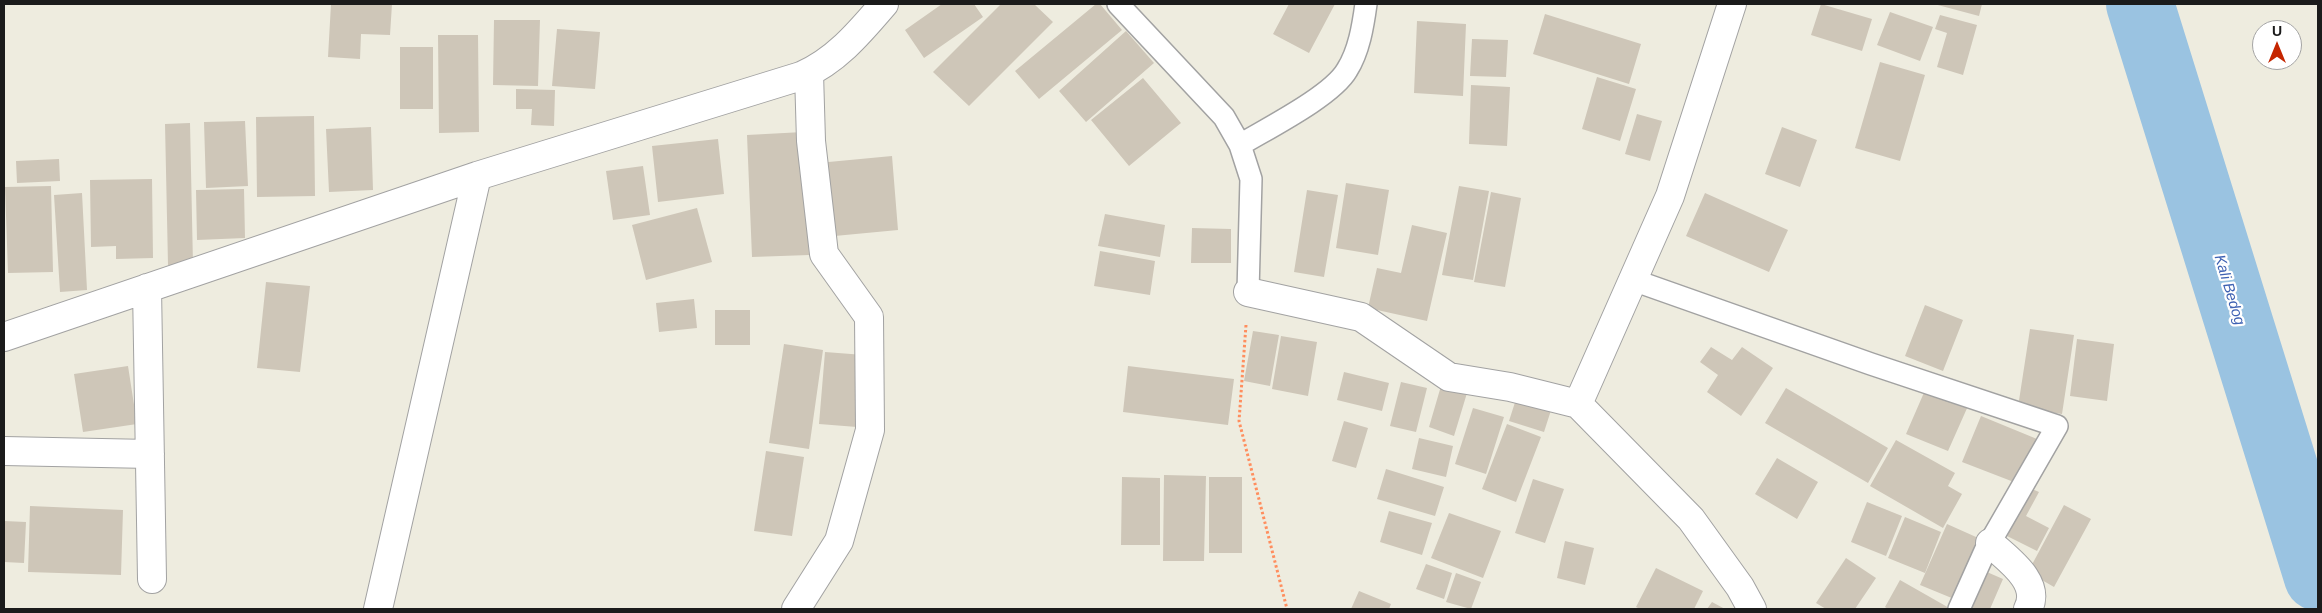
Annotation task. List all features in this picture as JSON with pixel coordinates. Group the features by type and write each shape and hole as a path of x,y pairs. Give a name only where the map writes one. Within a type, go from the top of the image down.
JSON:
{"street":[{"path":"4,337 477,176 808,73 829,60 854,40 884,4"},
{"path":"1578,404 1670,196 1732,4"},
{"path":"796,609 839,541 870,430 869,317 824,254 811,141 808,73"},
{"path":"378,609 477,176"},
{"path":"147,288 152,579"},
{"path":"1248,292 1361,317 1449,377 1510,387 1578,404 1691,519 1740,586 1752,609"},
{"path":"4,451 150,454"},
{"path":"1990,543 2022,573 2029,583 2032,595 2028,609"}],"lane":[{"path":"1118,4 1224,118 1240,145 1251,179 1248,292"},
{"path":"1240,145 1329,91 1347,72 1357,50 1366,4"},
{"path":"1633,280 1871,364 2057,426 1990,543 1959,609"}],"path":[{"path":"1248,292 1240,421 1286,609"}],"building":[{"path":"331,4 392,4 390,35 361,34 360,59 328,57"},
{"path":"942,4 974,4 983,17 924,58 905,30"},
{"path":"1001,4 1034,4 1053,22 969,106 933,72"},
{"path":"1096,4 1100,4 1122,30 1039,99 1015,71"},
{"path":"1289,4 1335,4 1309,53 1273,34"},
{"path":"1821,4 1872,19 1862,51 1811,35"},
{"path":"1934,4 1982,4 1979,16"},
{"path":"1890,12 1933,27 1920,61 1877,45"},
{"path":"1545,14 1641,44 1629,84 1533,54"},
{"path":"1940,15 1977,25 1963,75 1937,67 1947,33 1935,29"},
{"path":"494,20 540,20 538,86 493,85"},
{"path":"1417,21 1466,24 1463,96 1414,93"},
{"path":"557,29 600,32 595,89 552,86"},
{"path":"1126,31 1154,63 1086,122 1059,91"},
{"path":"438,35 478,35 479,132 439,133"},
{"path":"1472,39 1508,40 1506,77 1470,76"},
{"path":"400,47 433,47 433,109 400,109"},
{"path":"1880,62 1925,75 1900,161 1855,148"},
{"path":"1597,77 1636,89 1620,141 1582,129"},
{"path":"1143,78 1181,123 1129,166 1091,120"},
{"path":"1471,85 1510,87 1507,146 1469,144"},
{"path":"516,89 555,90 554,126 531,125 532,109 516,109"},
{"path":"1637,114 1662,121 1650,161 1625,154"},
{"path":"314,116 315,196 257,197 256,117"},
{"path":"245,121 248,186 206,188 204,122"},
{"path":"190,123 193,265 168,265 165,124"},
{"path":"371,127 373,190 329,192 326,129"},
{"path":"1782,127 1817,140 1800,187 1765,174"},
{"path":"803,132 809,255 752,257 747,135"},
{"path":"718,139 724,194 658,202 652,146"},
{"path":"892,156 898,230 824,237 818,163"},
{"path":"59,159 60,181 17,183 16,161"},
{"path":"643,166 650,215 613,220 606,171"},
{"path":"152,179 153,258 116,259 116,246 91,247 90,180"},
{"path":"1346,183 1389,190 1378,255 1336,248"},
{"path":"51,186 53,272 8,273 5,187"},
{"path":"1459,186 1489,191 1473,280 1442,275"},
{"path":"244,189 245,238 197,240 196,190"},
{"path":"1307,190 1338,195 1324,277 1294,272"},
{"path":"1491,192 1521,198 1505,287 1474,282"},
{"path":"82,193 87,290 60,292 54,195"},
{"path":"1705,193 1788,230 1769,272 1686,236"},
{"path":"697,208 712,262 646,280 632,225"},
{"path":"1105,214 1165,225 1160,257 1098,246"},
{"path":"1412,225 1447,233 1427,321 1368,308 1377,268 1401,273"},
{"path":"1192,228 1231,229 1231,263 1191,263"},
{"path":"1100,251 1155,261 1150,295 1094,286"},
{"path":"266,282 310,286 300,372 257,368"},
{"path":"694,299 697,328 659,332 656,303"},
{"path":"1925,305 1963,320 1943,371 1905,356"},
{"path":"715,310 750,310 750,345 715,345"},
{"path":"2030,329 2074,335 2062,414 2018,407"},
{"path":"1253,331 1279,335 1270,386 1244,381"},
{"path":"1281,336 1317,342 1308,396 1272,389"},
{"path":"2077,339 2114,344 2107,401 2070,396"},
{"path":"784,344 823,350 809,449 769,443"},
{"path":"1711,347 1732,360 1742,347 1773,368 1741,416 1707,392 1718,375 1700,362"},
{"path":"825,352 864,355 857,427 819,424"},
{"path":"128,366 137,424 83,432 74,374"},
{"path":"1128,366 1234,379 1228,425 1123,412"},
{"path":"1344,372 1389,383 1382,411 1337,400"},
{"path":"1401,382 1427,388 1416,432 1390,426"},
{"path":"1441,386 1467,393 1454,436 1429,427"},
{"path":"1786,388 1888,448 1868,483 1765,423"},
{"path":"1926,388 1968,406 1948,451 1906,434"},
{"path":"1518,393 1553,404 1544,432 1509,421"},
{"path":"1473,408 1504,417 1486,474 1455,464"},
{"path":"1981,416 2037,439 2019,484 1962,462"},
{"path":"1344,421 1368,428 1356,468 1332,461"},
{"path":"1507,424 1541,437 1516,502 1482,489"},
{"path":"1419,438 1453,446 1446,477 1412,469"},
{"path":"1896,440 1955,473 1948,486 1962,494 1943,528 1870,486"},
{"path":"766,451 804,457 792,536 754,531"},
{"path":"1777,458 1818,482 1797,519 1755,494"},
{"path":"1386,469 1444,487 1435,516 1377,499"},
{"path":"1164,475 1206,476 1204,561 1163,561"},
{"path":"1122,477 1160,478 1160,545 1121,545"},
{"path":"1209,477 1242,477 1242,553 1209,553"},
{"path":"1533,479 1564,489 1545,543 1515,533"},
{"path":"2032,489 2039,492 2026,516 2049,528 2037,551 2007,536"},
{"path":"1867,502 1902,516 1886,556 1851,542"},
{"path":"2064,505 2091,519 2054,587 2028,572"},
{"path":"30,506 123,510 121,575 28,572"},
{"path":"1389,511 1432,523 1422,555 1380,542"},
{"path":"1449,513 1501,531 1483,578 1431,558"},
{"path":"1905,517 1941,532 1925,573 1888,558"},
{"path":"4,521 26,522 24,563 4,562"},
{"path":"1947,524 1985,541 1959,601 1920,585"},
{"path":"1565,541 1594,548 1585,585 1557,578"},
{"path":"1846,558 1876,578 1855,609 1826,609 1816,603"},
{"path":"1426,564 1452,573 1444,599 1416,589"},
{"path":"1656,568 1703,591 1694,609 1640,609 1636,607"},
{"path":"1980,569 2003,579 1990,609 1962,609"},
{"path":"1456,573 1481,582 1471,609 1446,602"},
{"path":"1900,580 1951,609 1888,609 1885,607"},
{"path":"1359,591 1391,604 1389,609 1351,609"},
{"path":"1712,602 1725,609 1707,609"}],"waterway":[{"name":"Kali Bedog","path":"2140,4 2318,577"}]}
